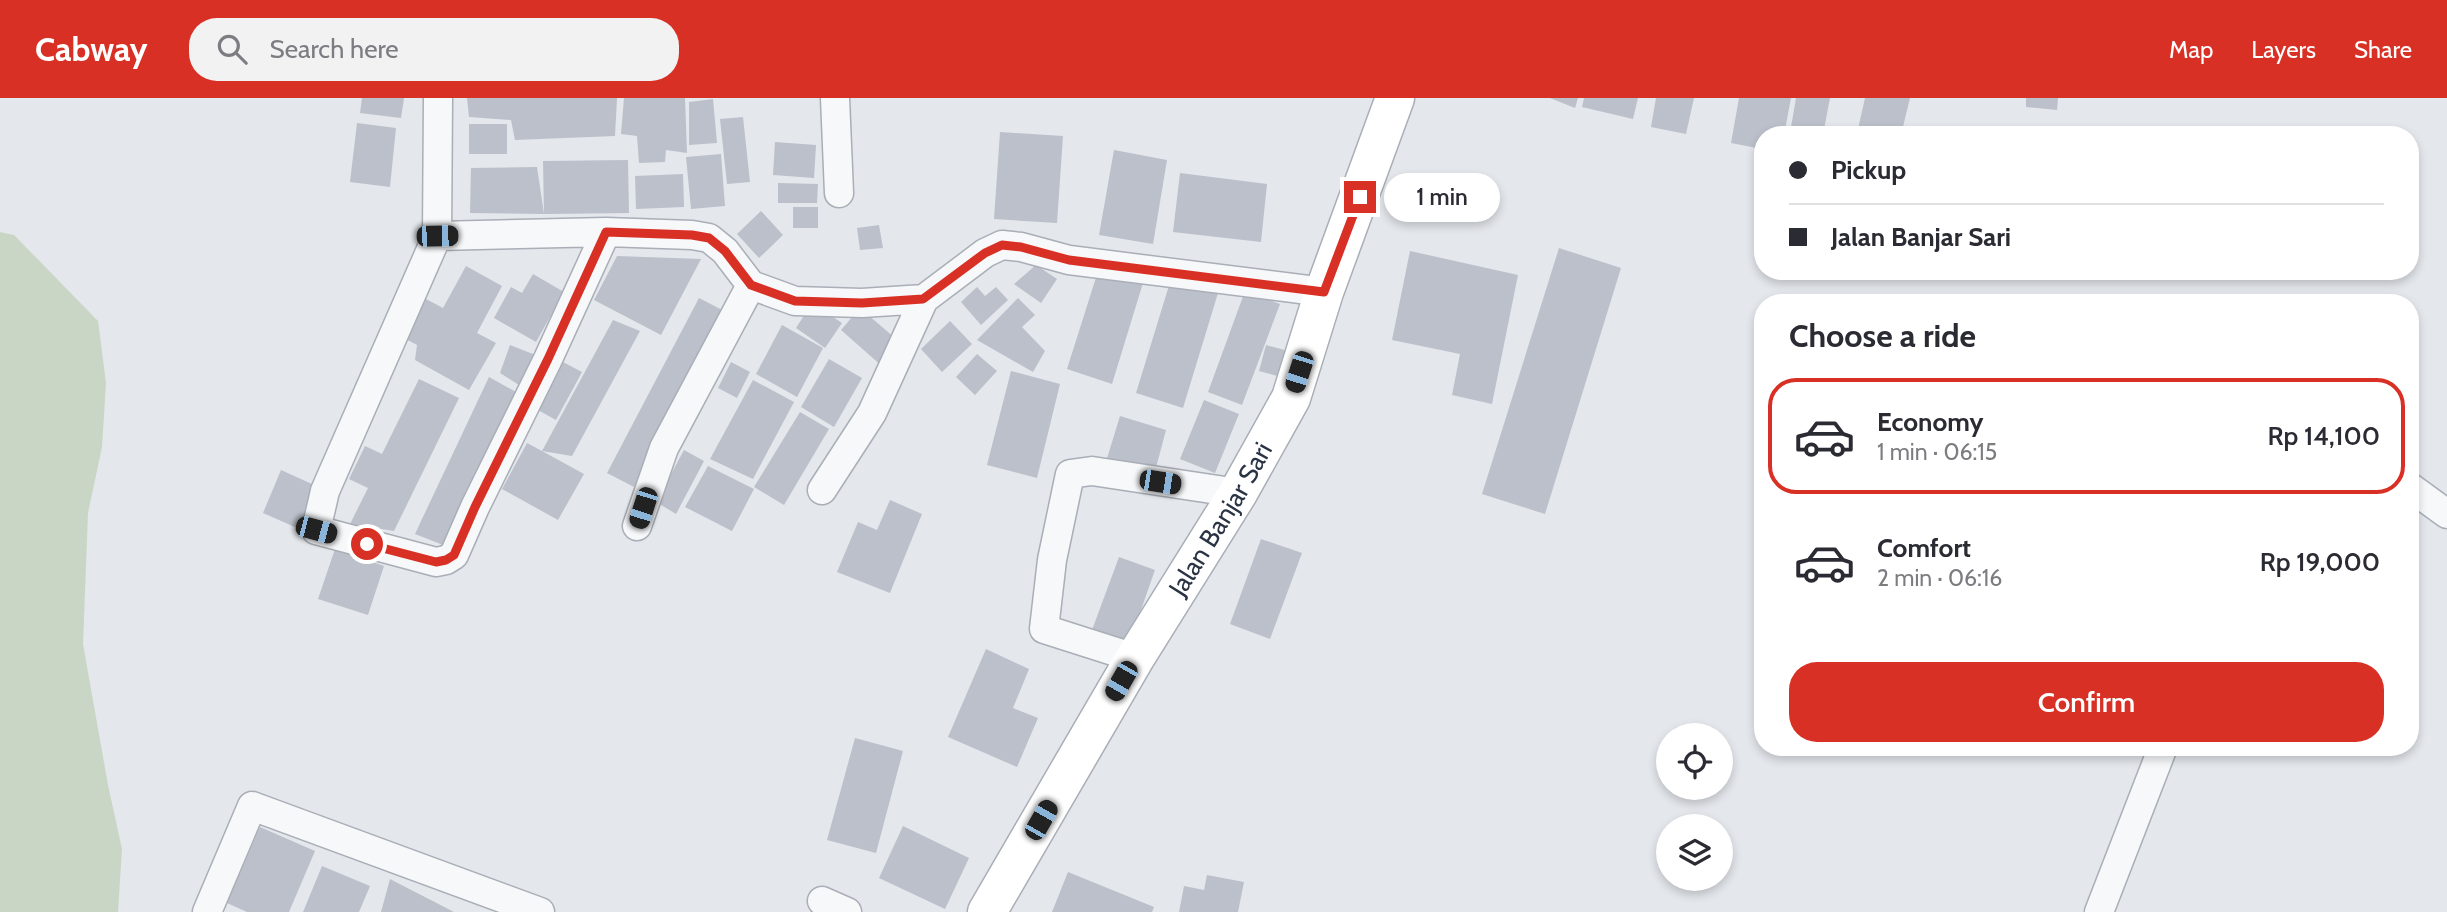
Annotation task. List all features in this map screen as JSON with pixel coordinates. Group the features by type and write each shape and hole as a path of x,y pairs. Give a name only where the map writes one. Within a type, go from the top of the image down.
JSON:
{"street":[{"path":"438,98 437,236 325,491 316,530 436,562 454,555 606,232"},
{"path":"835,98 839,193"},
{"name":"Jalan Banjar Sari","path":"987,912 1135,658 1238,493 1291,398 1324,292 1395,98"},
{"path":"437,236 606,232 692,235 709,238 725,251 751,285 795,301 862,303 923,299"},
{"path":"822,490 872,413 923,299 985,253 1002,245 1021,247 1069,260 1324,292"},
{"path":"637,526 664,448 751,285"},
{"path":"1135,658 1044,629 1052,560 1070,474 1092,471 1238,493"},
{"path":"2419,494 2447,514"},
{"path":"2099,912 2160,756"},
{"path":"207,912 252,806 540,912"}],"green space":[{"path":"0,232 14,235 98,321 106,383 102,447 88,513 83,644 122,849 118,912 0,912"}],"building":[{"path":"362,98 404,98 401,118 360,113"},
{"path":"467,98 617,98 615,136 515,140 511,120 469,117"},
{"path":"624,98 685,98 687,153 666,150 665,162 639,163 637,136 621,134"},
{"path":"1550,98 1578,98 1575,108"},
{"path":"1584,98 1638,98 1633,119 1582,107"},
{"path":"1656,98 1694,98 1686,134 1651,127"},
{"path":"1739,98 1791,98 1786,126 1754,126 1754,147 1731,143"},
{"path":"1796,98 1830,98 1825,126 1791,126"},
{"path":"1865,98 1910,98 1903,126 1859,126"},
{"path":"2026,98 2058,98 2057,110 2026,107"},
{"path":"713,99 717,143 689,145 689,102"},
{"path":"743,117 750,182 727,184 720,119"},
{"path":"357,123 396,128 390,187 350,182"},
{"path":"469,124 507,124 507,154 469,154"},
{"path":"1000,132 1063,136 1057,223 994,219"},
{"path":"775,142 816,145 814,178 773,175"},
{"path":"1114,150 1167,160 1153,244 1099,235"},
{"path":"721,154 725,206 691,209 686,157"},
{"path":"628,160 629,213 544,214 543,161"},
{"path":"537,167 544,214 470,213 471,168"},
{"path":"1180,173 1267,184 1261,242 1173,232"},
{"path":"683,174 684,207 636,209 635,176"},
{"path":"778,183 818,184 817,203 778,203"},
{"path":"793,207 818,207 818,228 793,228"},
{"path":"761,211 783,235 759,258 737,234"},
{"path":"879,225 883,248 860,250 857,228"},
{"path":"1559,248 1621,268 1545,514 1482,494"},
{"path":"1410,251 1518,275 1492,404 1452,395 1460,354 1392,340"},
{"path":"617,256 701,259 661,335 594,300"},
{"path":"1036,265 1057,279 1041,303 1014,284"},
{"path":"466,266 502,286 477,333 496,343 469,390 415,360 417,345 404,338 426,299 443,308"},
{"path":"1099,268 1143,283 1112,384 1067,369"},
{"path":"533,274 564,292 536,342 494,318 511,287 522,293"},
{"path":"1171,279 1218,293 1183,408 1136,393"},
{"path":"977,287 985,296 996,287 1008,300 981,325 961,302"},
{"path":"1245,291 1280,304 1242,405 1208,392"},
{"path":"699,298 726,312 634,487 607,473"},
{"path":"1018,298 1035,315 1022,327 1045,351 1033,372 977,340"},
{"path":"812,303 842,323 825,348 796,328"},
{"path":"860,308 902,344 883,367 841,330"},
{"path":"613,320 640,331 572,456 542,451"},
{"path":"950,321 972,344 942,372 921,349"},
{"path":"782,325 823,348 797,397 756,374"},
{"path":"510,345 538,356 522,387 500,373"},
{"path":"1266,345 1288,351 1281,377 1259,371"},
{"path":"977,354 997,371 975,395 956,377"},
{"path":"829,359 862,378 834,427 801,407"},
{"path":"561,361 582,372 556,420 536,409"},
{"path":"731,362 750,372 737,398 718,388"},
{"path":"1011,371 1060,384 1037,478 987,465"},
{"path":"489,377 516,392 443,545 415,534"},
{"path":"419,379 459,398 394,531 350,524 368,488 349,479 365,446 382,454"},
{"path":"753,380 794,402 753,479 710,459"},
{"path":"1204,400 1239,414 1215,473 1180,459"},
{"path":"800,412 829,429 784,505 754,487"},
{"path":"1120,416 1166,430 1153,479 1105,465"},
{"path":"527,443 584,474 558,520 502,489"},
{"path":"684,450 704,461 676,514 656,502"},
{"path":"708,466 754,489 732,531 685,507"},
{"path":"281,470 323,489 304,531 263,513"},
{"path":"890,500 922,514 890,593 837,572 858,522 877,530"},
{"path":"1261,539 1302,553 1270,639 1230,624"},
{"path":"335,549 384,566 368,615 318,599"},
{"path":"1119,557 1155,570 1129,644 1092,630"},
{"path":"986,649 1029,669 1013,708 1038,718 1017,767 948,737"},
{"path":"855,738 903,751 876,853 827,840"},
{"path":"903,826 969,858 945,909 879,878"},
{"path":"260,827 315,851 289,912 247,912 227,903"},
{"path":"322,866 370,886 359,912 303,912"},
{"path":"1068,872 1154,907 1152,912 1052,912"},
{"path":"1207,875 1244,882 1238,912 1179,912 1184,886 1204,890"},
{"path":"390,879 454,912 381,912"}],"route":[{"path":"367,544 436,562 454,555 606,232 709,238 725,251 751,285 795,301 862,303 923,299 985,253 1002,245 1021,247 1069,260 1324,292 1360,197"}]}
